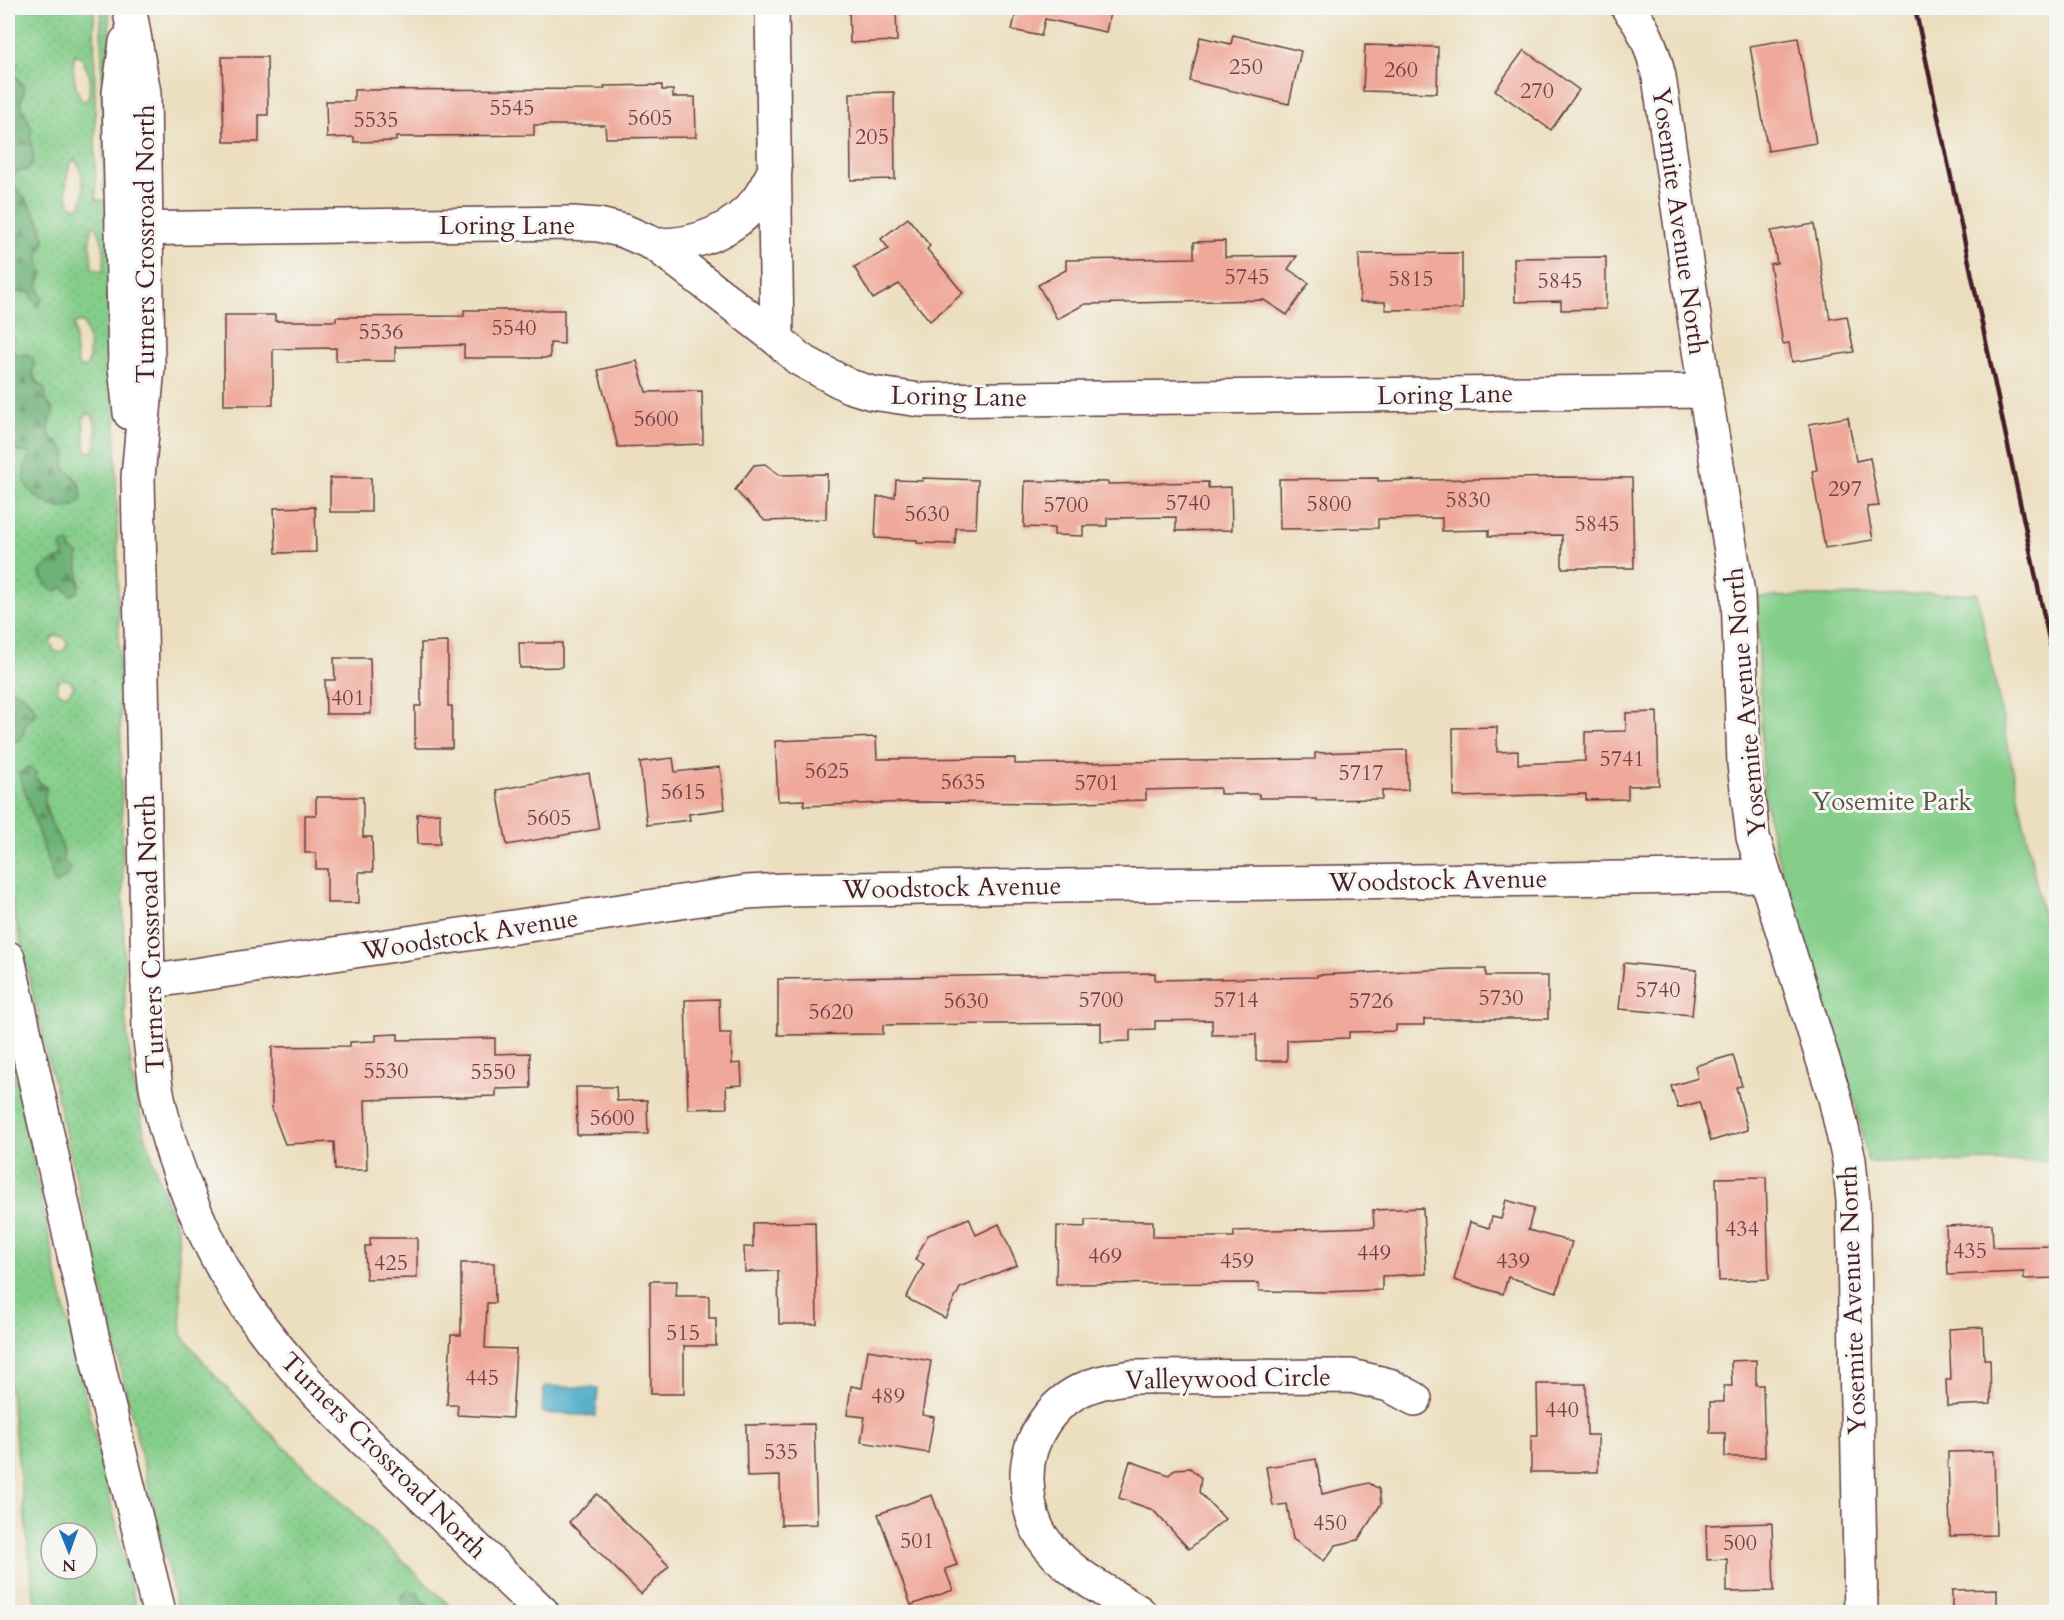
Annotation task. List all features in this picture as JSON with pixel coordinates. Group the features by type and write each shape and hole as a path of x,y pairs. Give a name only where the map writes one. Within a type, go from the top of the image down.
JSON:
{"main road":[{"path":"772,8 777,339"},
{"name":"Yosemite Avenue North","path":"1628,8 1645,33 1654,54 1659,76 1705,391 1738,594 1746,796 1753,837 1835,1098 1849,1160 1853,1201 1861,1612"},
{"name":"Turners Crossroad North","path":"130,9 119,93 134,229 125,367 138,477 149,1031 156,1083 171,1144 187,1191 225,1272 257,1322 321,1399 542,1612"},
{"path":"656,245 677,245 721,231 741,218 758,198 775,170"},
{"name":"Loring Lane","path":"134,229 572,223 598,225 624,231 656,245 777,339 799,359 849,386 872,393 920,400 1705,391"},
{"name":"Woodstock Avenue","path":"148,982 747,892 809,889 1764,876"},
{"path":"8,958 101,1376 159,1612"},
{"name":"Valleywood Circle","path":"1139,1612 1068,1566 1042,1536 1031,1515 1027,1471 1030,1451 1037,1433 1049,1416 1065,1400 1087,1387 1110,1380 1133,1377 1351,1376 1389,1386 1415,1399"}],"green space":[{"path":"8,8 94,8 96,200 105,200 112,205 125,1013 132,1077 144,1132 178,1230 182,1335 216,1377 283,1446 456,1612 178,1612 8,888 8,739 9,744 17,691 8,689 8,440 15,451 27,452 31,457 24,468 27,487 39,499 81,486 64,467 59,443 49,436 49,422 54,410 46,402 45,389 33,374 29,355 16,354 11,347 14,339 8,325 8,283 15,292 31,292 38,306 42,300 38,286 42,274 38,262 42,226 26,200 13,187 12,177 34,154 30,140 32,128 20,102 24,90 14,74 17,64 8,53 10,45 8,43","holes":["75,54 81,57 90,76 89,97 84,102 76,87 73,65","75,160 82,176 81,206 76,208 67,194 69,167","96,225 104,254 102,272 92,268 90,239 92,226","77,322 83,323 87,333 89,358 86,368 79,366 74,325","87,414 92,415 95,423 96,444 93,452 87,451 83,419","78,554 80,583 71,595 63,587 64,558","54,636 62,636 67,641 66,647 63,651 55,652 50,641","63,679 70,681 74,686 68,694 62,694 57,690 57,682","19,773 37,780 54,832 64,851 62,860 32,812"]},
{"path":"101,8 109,8 112,191 104,192"},
{"path":"8,53 18,64 14,74 24,90 20,102 32,128 30,140 34,154 33,162 27,171 18,171 12,177 16,188 36,215 45,242 39,258 43,274 38,286 42,300 37,306 30,292 15,292 8,283"},
{"path":"8,325 14,339 11,347 16,354 29,355 35,363 32,374 37,383 45,389 47,402 54,410 49,422 49,436 66,451 64,467 74,477 81,490 80,501 75,505 66,508 56,507 33,494 26,484 24,475 24,468 31,457 27,452 15,451 8,440 10,429 8,424"},
{"path":"70,543 71,549 78,554 79,582 78,592 71,595 63,587 55,592 46,585 39,573 50,562 64,558 61,545"},
{"name":"Yosemite Park","path":"1977,593 2056,981 2056,1161 1868,1162 1856,1106 1784,881 1768,819 1763,781 1757,597"},
{"path":"8,689 25,697 36,713 26,723 22,738 9,745 8,739"},
{"path":"29,767 36,773 37,780 47,788 45,808 61,843 63,860 71,869 65,878 55,884 19,773"},
{"path":"8,1038 59,1285 137,1612 36,1612 8,1373"},
{"path":"408,1591 418,1592 421,1601 435,1612 415,1612 406,1608 400,1600 402,1594"}],"water":[{"path":"544,1386 598,1388 596,1416 542,1413"}],"building":[{"path":"849,8 896,8 897,41 850,43"},
{"path":"1017,8 1111,8 1106,32 1045,19 1041,36 1012,30"},
{"path":"1233,35 1301,51 1289,104 1190,81 1200,37 1231,44"},
{"path":"1798,38 1816,143 1768,151 1750,46"},
{"path":"1365,45 1438,47 1437,93 1363,91"},
{"path":"1524,50 1579,90 1551,130 1495,90"},
{"path":"222,57 267,57 268,115 259,115 259,142 224,142"},
{"path":"662,85 662,90 673,90 673,97 695,97 696,137 606,138 605,125 534,125 534,135 396,137 396,141 354,142 354,137 327,138 326,101 354,101 354,90 605,89 604,86"},
{"path":"894,92 895,179 851,180 850,93"},
{"path":"908,218 930,246 927,249 963,293 930,321 899,284 873,299 854,267 889,249 881,239"},
{"path":"1814,224 1830,319 1847,316 1854,352 1792,362 1789,343 1783,344 1770,264 1777,263 1771,231"},
{"path":"1225,241 1225,257 1297,256 1288,269 1309,283 1287,315 1264,300 1085,304 1057,319 1038,285 1066,270 1066,260 1194,258 1194,242"},
{"path":"1462,253 1462,309 1386,310 1385,302 1360,302 1359,254"},
{"path":"1606,257 1606,309 1561,310 1561,301 1515,302 1514,258"},
{"path":"464,310 564,310 564,344 550,343 550,358 464,358 464,345 395,347 395,361 336,361 336,348 273,349 273,405 224,405 224,315 275,315 275,321 336,321 336,317 464,316"},
{"path":"637,361 646,392 702,391 703,444 618,447 598,370"},
{"path":"1848,417 1856,461 1870,458 1879,506 1867,507 1873,540 1825,548 1812,471 1817,470 1809,424"},
{"path":"765,464 780,475 827,474 826,519 765,521 735,490 754,465"},
{"path":"1562,477 1632,478 1634,568 1562,568 1562,535 1489,536 1489,530 1442,531 1442,518 1378,519 1378,528 1280,529 1279,479 1378,478 1378,481"},
{"path":"330,478 371,478 371,512 330,512"},
{"path":"923,478 978,480 976,528 956,528 955,544 917,543 917,540 875,538 877,497 895,497 896,480 923,481"},
{"path":"1025,481 1108,482 1108,484 1208,482 1208,488 1231,487 1232,530 1176,531 1176,517 1107,518 1107,526 1083,526 1083,536 1054,535 1054,528 1024,527"},
{"path":"315,507 316,552 276,553 274,508"},
{"path":"448,642 448,706 452,706 452,748 415,748 415,706 421,706 421,643"},
{"path":"519,643 562,643 562,667 520,668"},
{"path":"334,658 370,658 371,714 326,714 325,680 335,680"},
{"path":"1657,712 1659,785 1628,786 1628,799 1586,800 1586,794 1454,797 1453,728 1497,727 1497,752 1518,751 1518,764 1585,761 1585,732 1626,731 1626,713"},
{"path":"876,737 877,759 1015,758 1015,764 1315,759 1315,753 1407,750 1408,790 1382,791 1382,799 1259,798 1259,794 1220,794 1220,788 1146,790 1146,800 1048,803 911,802 804,806 804,800 778,801 775,741"},
{"path":"673,758 675,772 720,767 725,809 689,814 690,820 647,825 640,762"},
{"path":"589,773 599,829 507,845 497,790"},
{"path":"316,797 363,797 363,837 372,837 373,872 359,872 359,903 327,903 327,869 316,869 316,853 305,853 305,815 316,815"},
{"path":"440,813 440,844 418,844 417,814"},
{"path":"1624,963 1697,970 1692,1015 1619,1009"},
{"path":"1486,969 1486,976 1548,976 1548,1019 1424,1019 1424,1025 1396,1025 1396,1031 1349,1032 1349,1038 1287,1040 1287,1061 1256,1061 1256,1034 1212,1035 1212,1020 1155,1021 1155,1029 1130,1030 1130,1041 1101,1042 1101,1023 883,1025 883,1034 778,1035 778,979 1155,973 1155,980 1317,977 1317,975"},
{"path":"719,999 720,1033 731,1033 732,1064 741,1063 742,1085 726,1086 727,1108 688,1109 685,1000"},
{"path":"398,1034 398,1040 495,1038 495,1054 530,1053 531,1088 496,1089 496,1096 365,1100 367,1170 335,1170 334,1142 285,1144 272,1110 272,1047 350,1046 350,1042 376,1041 376,1035"},
{"path":"1733,1055 1742,1086 1736,1087 1748,1130 1711,1141 1699,1102 1678,1108 1671,1086 1698,1078 1695,1066"},
{"path":"576,1087 616,1087 617,1101 647,1100 648,1134 577,1135"},
{"path":"1766,1177 1769,1279 1719,1281 1716,1178"},
{"path":"1506,1200 1534,1208 1528,1230 1572,1242 1557,1292 1508,1277 1503,1294 1454,1280 1470,1222 1489,1228 1492,1217 1501,1219"},
{"path":"1423,1208 1426,1274 1382,1276 1382,1290 1259,1291 1259,1283 1056,1284 1057,1226 1085,1227 1085,1220 1153,1221 1153,1237 1234,1237 1234,1231 1374,1227 1373,1210"},
{"path":"969,1218 976,1235 999,1224 1017,1265 960,1288 945,1318 906,1298 924,1264 915,1260 928,1235"},
{"path":"815,1222 817,1324 779,1324 778,1271 745,1272 744,1247 753,1247 753,1223"},
{"path":"1992,1224 1993,1247 2056,1246 2056,1278 2024,1279 2024,1272 1948,1275 1946,1226"},
{"path":"370,1238 417,1238 417,1278 366,1279 365,1246 370,1246"},
{"path":"461,1263 494,1263 495,1303 487,1303 485,1348 516,1349 512,1418 457,1415 458,1405 447,1405 451,1335 461,1335"},
{"path":"650,1281 677,1281 676,1296 709,1296 709,1318 716,1318 716,1346 684,1346 684,1394 651,1394"},
{"path":"1983,1327 1984,1359 1990,1359 1991,1404 1947,1406 1946,1380 1951,1380 1949,1329"},
{"path":"868,1350 931,1361 922,1415 934,1417 928,1453 861,1442 865,1417 847,1415 851,1386 862,1388"},
{"path":"1756,1360 1756,1385 1763,1385 1765,1457 1725,1457 1725,1433 1710,1433 1710,1402 1724,1402 1724,1386 1732,1386 1731,1361"},
{"path":"1537,1384 1586,1384 1587,1435 1598,1435 1598,1472 1531,1472 1531,1436 1538,1436"},
{"path":"814,1424 817,1524 781,1525 780,1476 747,1477 746,1425"},
{"path":"1994,1451 1996,1535 1950,1536 1948,1452"},
{"path":"1316,1459 1322,1494 1369,1483 1379,1489 1381,1504 1358,1540 1336,1545 1324,1561 1293,1539 1287,1504 1273,1506 1266,1467"},
{"path":"1130,1461 1169,1475 1175,1469 1190,1468 1201,1478 1199,1492 1225,1519 1189,1549 1153,1510 1119,1498"},
{"path":"597,1494 669,1566 641,1594 569,1522"},
{"path":"932,1495 957,1565 945,1569 953,1590 911,1605 878,1514"},
{"path":"1772,1523 1774,1591 1727,1592 1727,1559 1707,1560 1706,1525"},
{"path":"1997,1589 1997,1612 1952,1612 1952,1590"}],"railway":[{"path":"1915,8 2056,672"}]}
